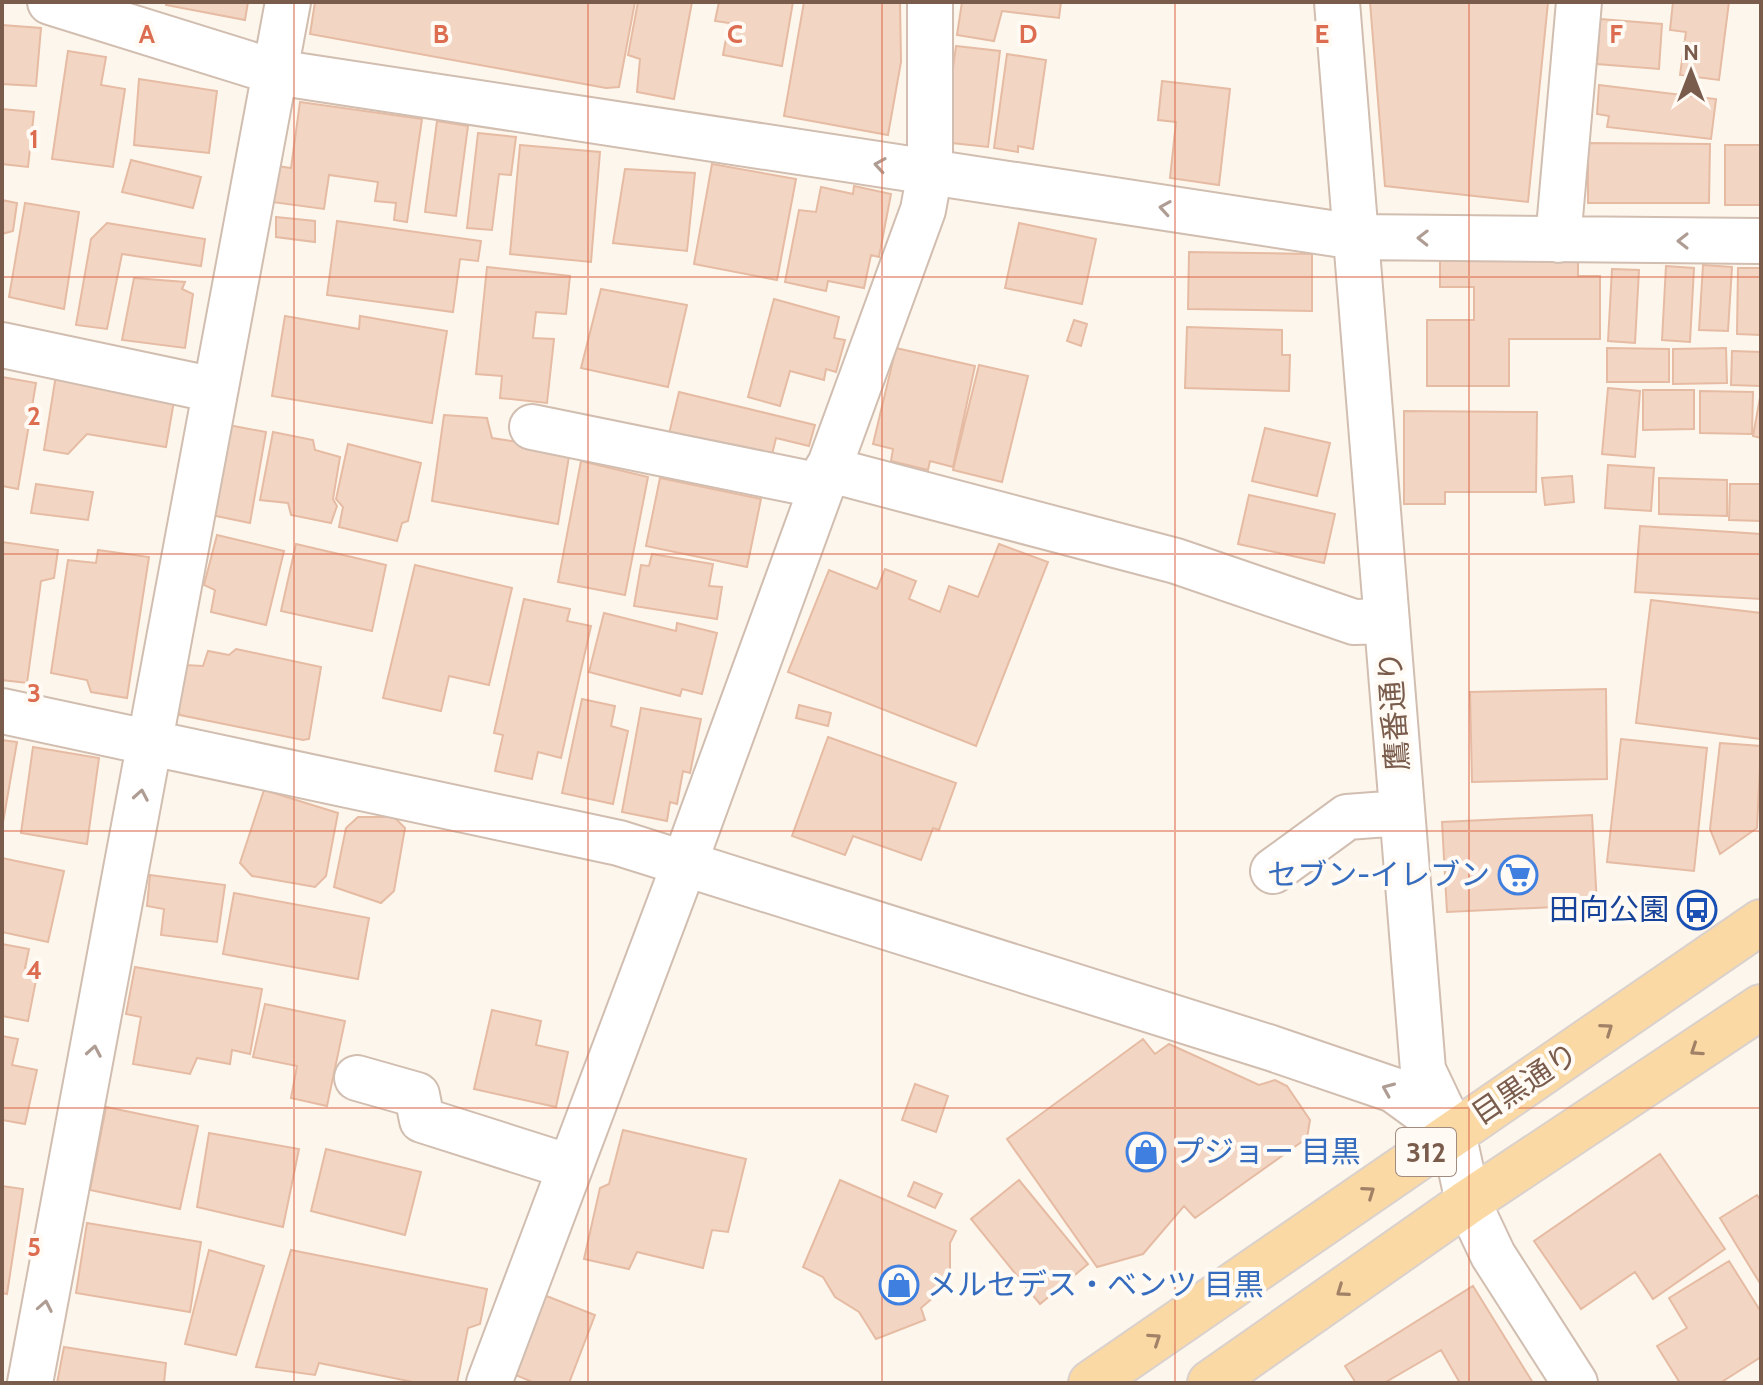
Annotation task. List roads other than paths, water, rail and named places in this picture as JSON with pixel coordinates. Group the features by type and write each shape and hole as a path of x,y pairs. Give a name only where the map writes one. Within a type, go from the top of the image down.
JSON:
{"main road":[{"name":"目黒通り","path":"1091,1383 1761,922"},
{"name":"312","path":"1210,1383 1468,1202 1761,1007"}],"street":[{"path":"50,2 275,72 1356,237 1761,241"},
{"path":"30,1383 288,2"},
{"path":"489,1383 684,865 923,210 930,172 930,2"},
{"name":"鷹番通り","path":"1337,2 1423,1070 1453,1133 1468,1202 1493,1255 1575,1383"},
{"path":"1558,240 1579,2"},
{"path":"2,345 215,390"},
{"path":"532,427 824,478 1176,561 1354,622 1387,621"},
{"path":"2,711 619,843 1271,1048 1394,1090 1453,1133"},
{"path":"1273,871 1347,817 1401,813"},
{"path":"357,1078 417,1095 422,1120 570,1167"}],"place":[{"name":"セブン-イレブン","path":"1518,875"},
{"name":"田向公園","path":"1697,910"},
{"name":"プジョー 目黒","path":"1146,1152"},
{"name":"メルセデス・ベンツ 目黒","path":"899,1285"}]}
